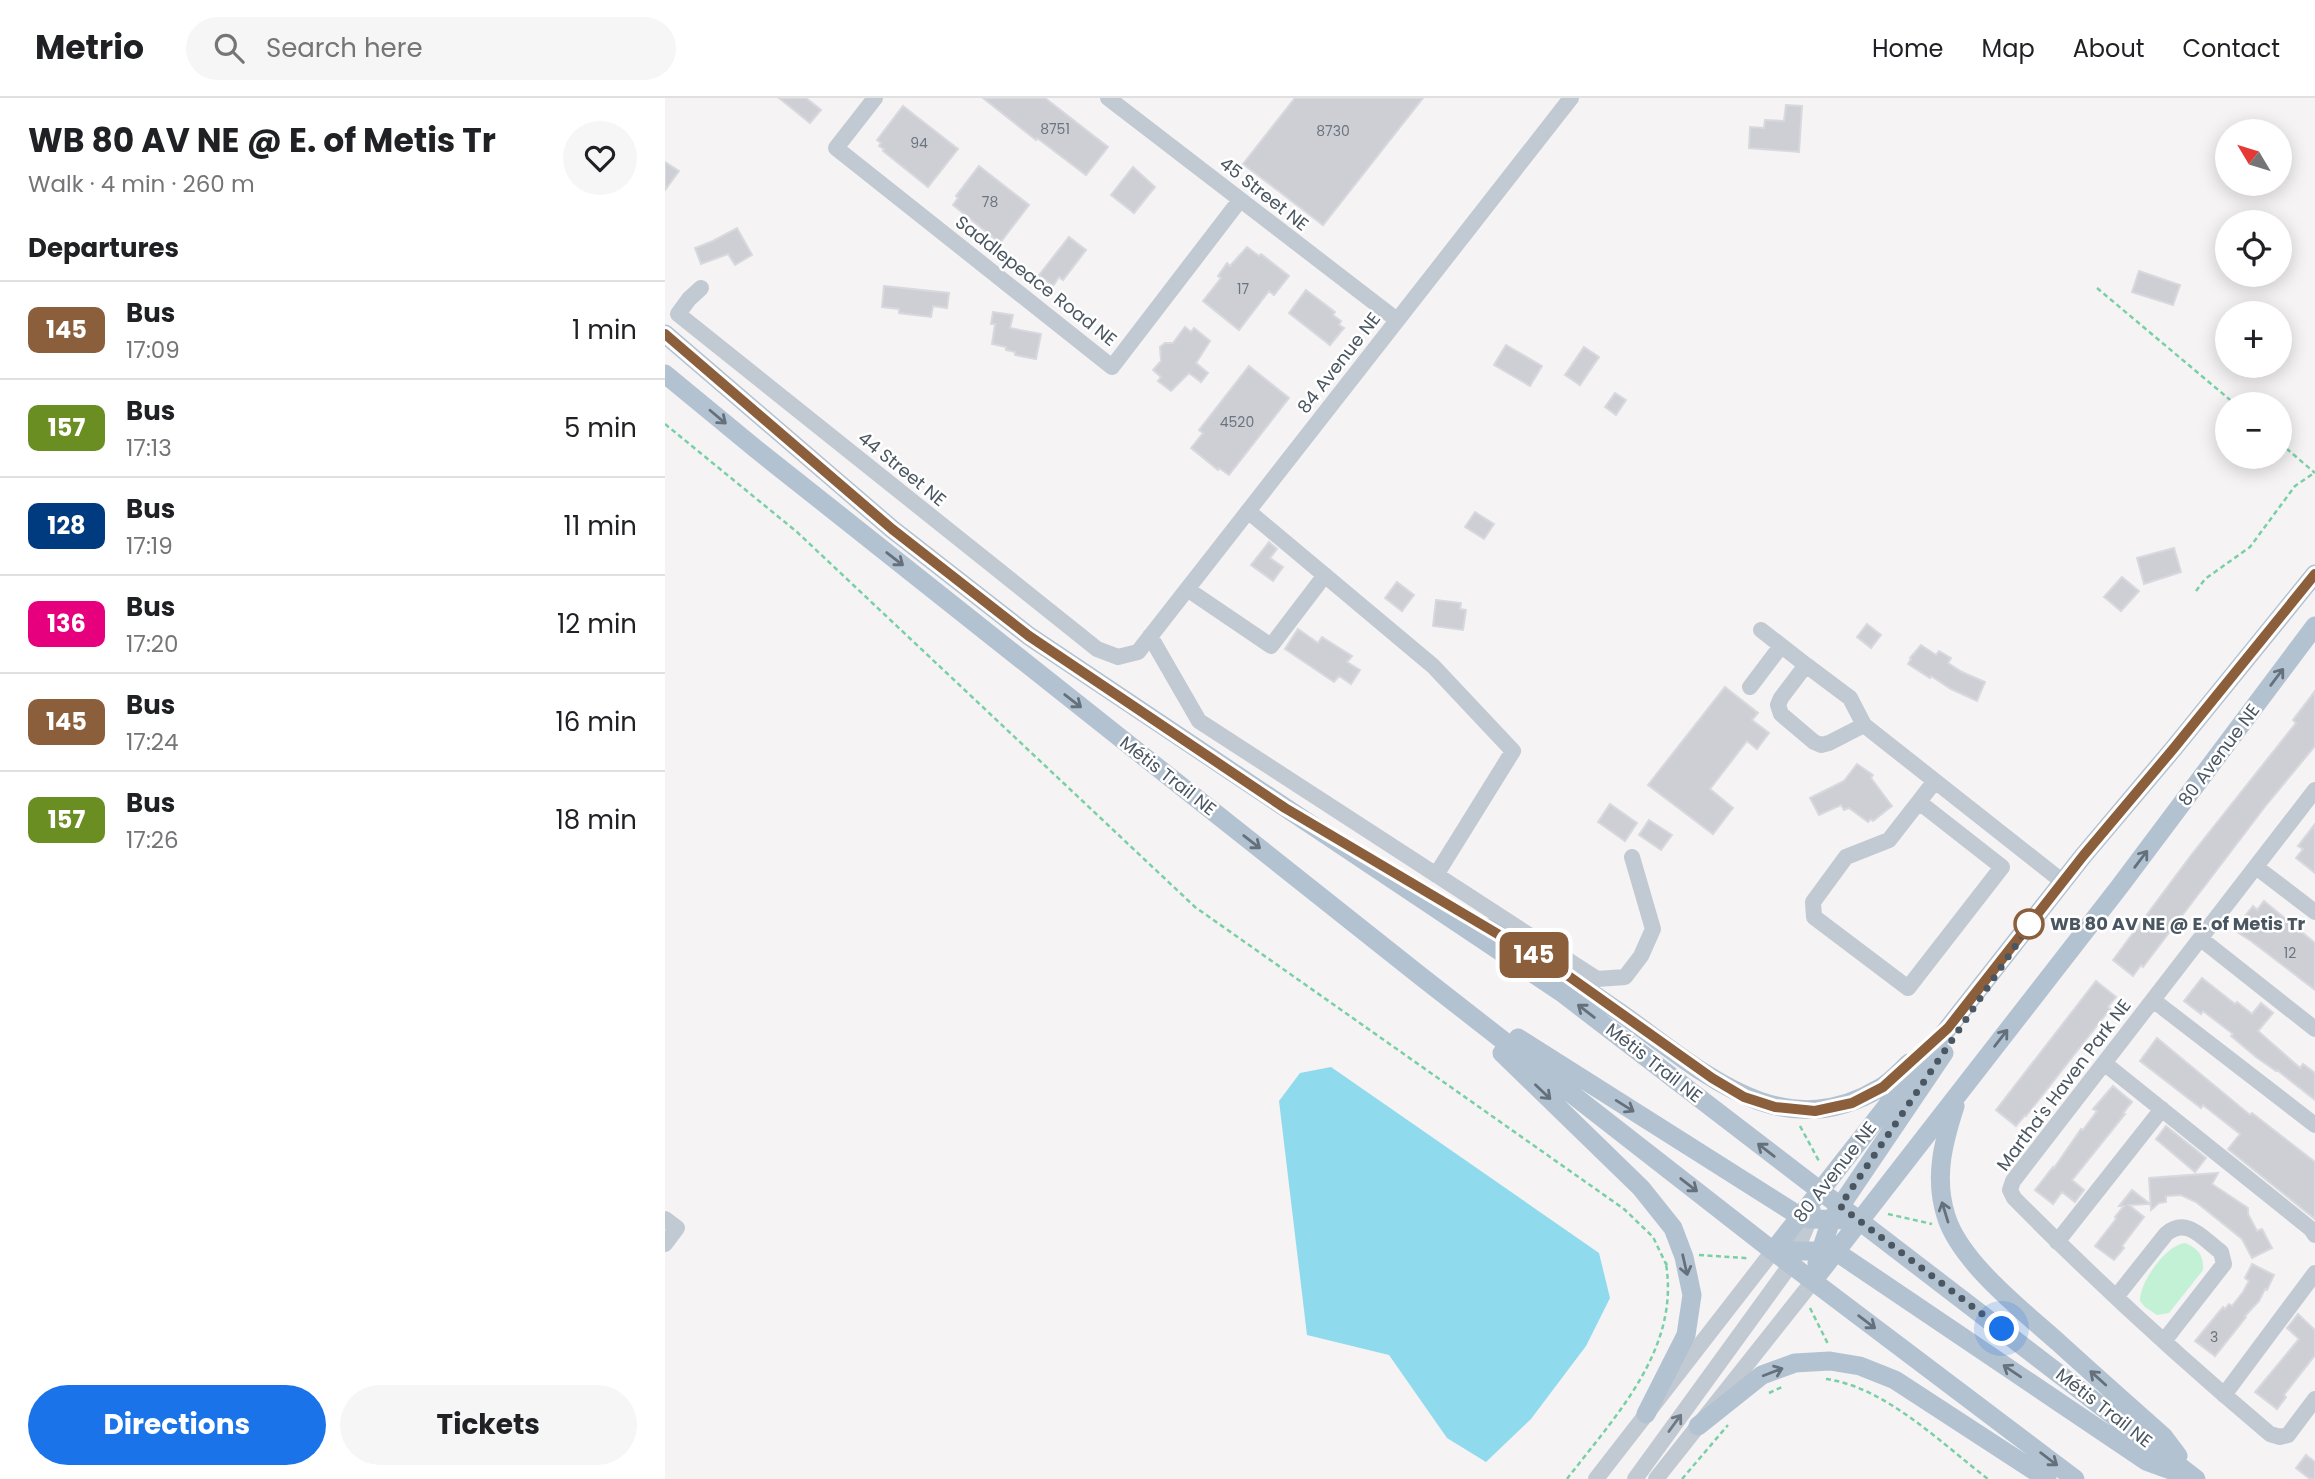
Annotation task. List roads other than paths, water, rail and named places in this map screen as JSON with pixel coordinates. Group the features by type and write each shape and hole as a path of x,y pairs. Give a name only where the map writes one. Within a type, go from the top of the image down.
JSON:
{"main road":[{"name":"Métis Trail NE","path":"665,334 892,529 1029,636 1561,992 1821,1191 1835,1213"},
{"name":"Métis Trail NE","path":"665,374 767,458 1423,978 1773,1251"},
{"name":"80 Avenue NE","path":"1773,1251 1805,1218 1821,1191 2035,917 2315,574"},
{"name":"80 Avenue NE","path":"1813,1280 1827,1251 1860,1220 2120,886 2314,629"},
{"path":"1285,808 1567,975 1712,1078 1744,1097 1775,1107 1815,1111 1852,1103 1883,1087 1948,1028"},
{"path":"1827,1251 1835,1213 2035,917"},
{"path":"1423,978 1805,1218 1835,1213 1860,1220"},
{"path":"1423,978 1606,1153 1641,1188 1673,1228 1684,1257 1692,1295 1686,1335 1646,1414"},
{"path":"1959,1092 1944,1139 1939,1170 1946,1219 1966,1254 2008,1298 2163,1436 2196,1479"},
{"name":"Métis Trail NE","path":"1860,1220 2196,1479"},
{"path":"1773,1251 1793,1258 1813,1280 2075,1479"},
{"path":"1793,1258 1827,1251 2146,1461 2196,1479"},
{"path":"1698,1426 1762,1376 1773,1371 1795,1363 1831,1362 1860,1366 1895,1380 2047,1479"}],"street":[{"name":"Saddlepeace Road NE","path":"875,98 836,148 1112,367 1240,200"},
{"name":"45 Street NE","path":"1108,98 1397,320"},
{"name":"84 Avenue NE","path":"1138,652 1571,98"},
{"name":"44 Street NE","path":"701,288 678,314 1097,649 1118,657 1138,652"},
{"path":"1248,511 1433,666 1513,751 1436,874"},
{"path":"1187,589 1271,646 1325,575"},
{"path":"1761,630 1850,698 1864,725 2063,882"},
{"path":"1150,636 1199,721 1597,979 1625,977 1641,956 1653,929 1632,857"},
{"path":"1750,687 1781,646"},
{"path":"1806,665 1781,698 1778,705 1781,714 1821,745 1864,725"},
{"path":"1919,802 2002,867 1908,988 1814,917 1813,902 1846,857 1889,840 1935,781"},
{"path":"2153,1000 2315,790"},
{"path":"2256,867 2315,912"},
{"path":"2201,939 2315,1029"},
{"name":"Martha's Haven Park NE","path":"2315,1125 2153,1000 2013,1181 2010,1190 2014,1198 2057,1242 2270,1434 2280,1437 2288,1435 2315,1399"},
{"path":"2104,1063 2311,1229 2315,1235"},
{"path":"2057,1242 2162,1109"},
{"path":"1635,1479 1793,1258 1805,1218"},
{"path":"665,1244 671,1223"},
{"path":"2116,1297 2174,1226 2186,1226 2221,1252 2224,1264 2164,1341"},
{"name":"80 Avenue NE","path":"1596,1479 1773,1251"},
{"path":"2224,1395 2315,1273"},
{"name":"80 Avenue NE","path":"1656,1479 1813,1280"}],"water":[{"path":"1331,1067 1599,1253 1610,1298 1586,1346 1531,1419 1486,1462 1447,1438 1389,1355 1307,1335 1279,1101 1300,1073"}],"place":[{"name":"WB 80 AV NE @ E. of Metis Tr","path":"2029,924"}]}
